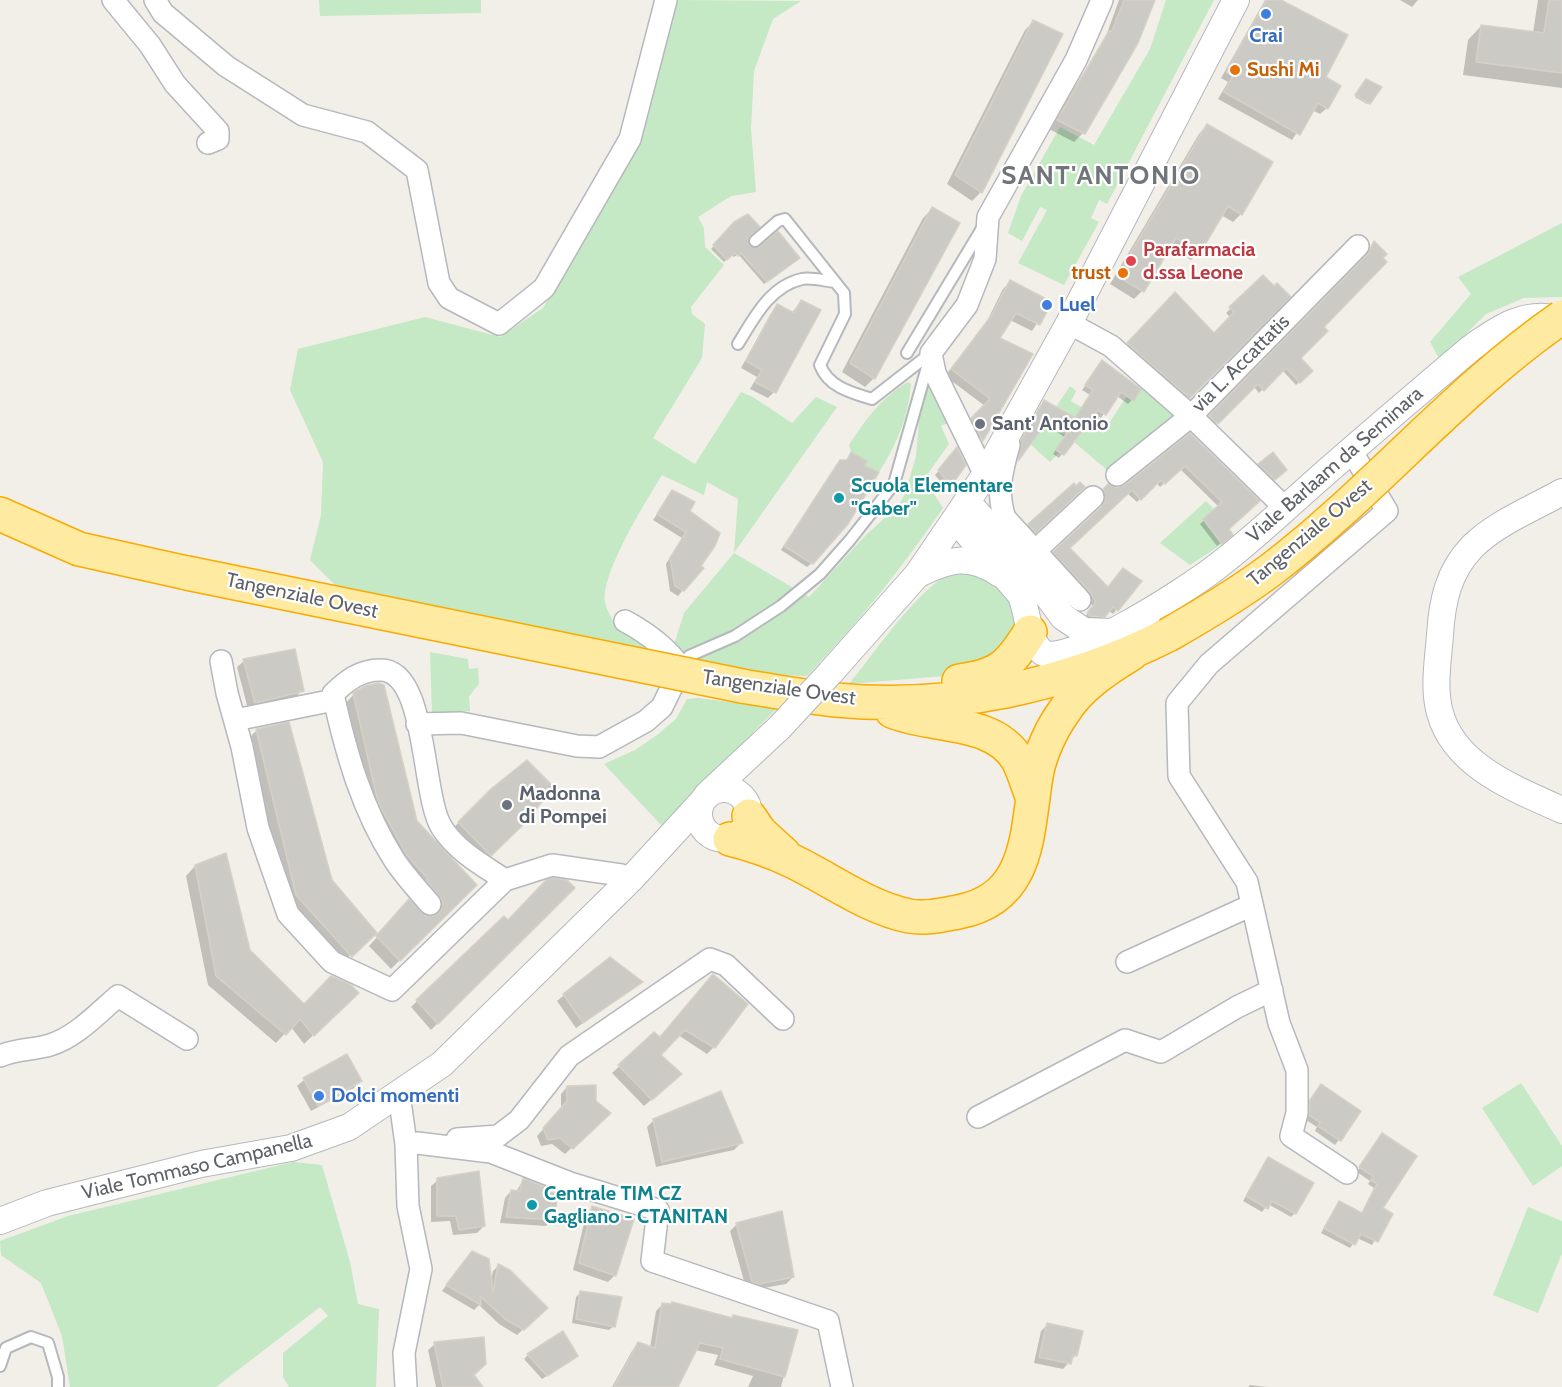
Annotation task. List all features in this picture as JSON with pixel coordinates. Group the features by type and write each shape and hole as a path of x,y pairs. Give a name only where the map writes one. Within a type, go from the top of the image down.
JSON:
{"highway":[{"name":"Tangenziale Ovest","path":"0,514 79,549 742,686 836,700 870,701 972,696 1008,691 1074,675 1122,643 1167,635 1272,570 1480,383 1530,340 1562,319"},
{"path":"870,701 924,685 981,679 994,674 1004,667 1029,632"},
{"path":"735,825 760,832 789,860 861,898 909,916 928,917 970,910 992,900 1020,865 1029,834 1038,768 1062,713 1122,643"},
{"path":"870,701 905,717 968,729 1002,741 1018,761 1033,799"}],"street":[{"path":"113,0 150,45 175,84 218,131 218,139 208,143"},
{"path":"154,0 163,13 226,66 303,115 367,132 417,170 439,284 449,298 499,324 544,288 630,139 666,0"},
{"path":"992,530 985,495 985,475 935,374 931,352 967,305 985,259 988,217 1076,60 1102,0"},
{"name":"Viale Tommaso Campanella","path":"0,1221 46,1203 179,1169 291,1148 349,1127 442,1064 630,879 704,799 780,728 830,673 916,575 961,511 985,475 1069,323 1236,0"},
{"name":"via L. Accattatis","path":"1117,475 1191,416 1358,246"},
{"name":"Viale Barlaam da Seminara","path":"1029,632 1040,650 1052,655 1094,642 1122,643 1212,571 1471,348 1510,322 1530,317 1562,319"},
{"path":"1069,323 1111,345 1191,416 1276,499"},
{"path":"1018,416 1002,469 999,501 1005,518 1034,552 1084,632 1122,643"},
{"path":"1347,1173 1291,1136 1298,1113 1297,1070 1279,1023 1247,882 1179,776 1177,703 1209,664 1387,512 1351,450"},
{"path":"1562,492 1486,535 1462,559 1444,598 1437,675 1440,714 1464,753 1488,773 1562,810"},
{"path":"1034,552 1093,497"},
{"path":"961,511 992,530 1027,568 1071,609"},
{"path":"961,511 1012,582 1026,606 1029,632"},
{"path":"916,575 936,565 971,560 985,563 1012,582"},
{"path":"1029,632 1044,617 1071,609"},
{"path":"417,724 461,723 577,746 599,747 646,721 662,707 681,668 672,655 651,637 625,621"},
{"path":"221,661 258,828 288,914 332,962 392,990 505,880 552,865 621,875 630,879"},
{"path":"430,904 395,862 361,798 343,741 333,694 349,679 374,670 389,670 403,681 413,703 441,826 471,858 505,880"},
{"path":"235,720 334,700"},
{"name":"Viale Tommaso Campanella","path":"651,856 685,840 735,825 754,773 780,728"},
{"path":"731,789 739,793 735,825 707,833 699,820 704,799 714,791 731,789"},
{"path":"1127,962 1252,905"},
{"path":"412,1144 498,1136 519,1120 569,1056 710,959 726,965 783,1019"},
{"path":"978,1117 1125,1040 1161,1052 1237,1007 1272,990"},
{"path":"0,1056 16,1050 48,1046 68,1038 118,996 187,1040"},
{"path":"399,1094 412,1144 408,1206 421,1269 404,1353 406,1387"},
{"path":"412,1144 491,1152 570,1183 658,1210 652,1261 828,1321 842,1387"}],"lane":[{"path":"907,353 988,217"},
{"path":"755,241 778,221 785,219 844,294 845,314 820,365 824,376 846,391 872,399 931,352"},
{"path":"738,344 756,315 777,290 803,278 835,282"},
{"path":"681,668 689,657 735,636 781,606 820,574 850,540 894,484 931,352"},
{"path":"0,1366 6,1348 31,1337 48,1342 58,1377 58,1387"}],"green space":[{"path":"319,0 481,0 481,13 320,16"},
{"path":"673,0 801,1 773,19 754,71 751,128 756,192 731,196 698,217 704,228 705,247 724,265 691,307 692,314 705,324 702,358 653,438 695,464 741,392 753,397 792,423 816,397 837,407 734,553 738,499 707,482 704,495 662,475 617,556 606,589 605,602 616,627 643,639 661,661 348,598 310,560 321,515 323,462 290,390 298,349 425,317 500,337 543,308 607,200 636,142"},
{"path":"1166,0 1214,0 1107,204 1099,200 1091,218 1099,222 1064,285 1018,263 1047,210 1040,207 1022,241 1008,233 1021,196 1060,127 1094,145 1150,49"},
{"path":"1562,223 1562,297 1524,298 1486,314 1440,360 1430,342 1471,294 1458,277"},
{"path":"908,382 911,384 910,396 904,419 896,441 879,472 865,466 867,461 851,452 849,445 875,410 898,388"},
{"path":"1146,382 1182,415 1113,475 1074,442 1084,428 1056,407 1070,386 1076,391 1071,401 1109,423 1127,396 1134,400"},
{"path":"931,383 951,421 941,426 949,444 924,479 943,508 879,595 807,676 772,675 682,662 673,648 684,613 734,553 809,597 866,535 898,506 905,494 916,456 920,409 928,384"},
{"path":"1047,421 1072,440 1050,462 1030,444"},
{"path":"1206,501 1214,509 1203,519 1222,544 1190,565 1160,543"},
{"path":"959,568 1006,585 1018,629 980,673 849,684 914,603 944,576"},
{"path":"430,652 468,659 469,669 478,668 479,684 469,696 470,711 432,713"},
{"path":"698,698 777,708 662,826 604,764 635,750 657,735 676,719 687,699"},
{"path":"1521,1083 1562,1146 1562,1166 1533,1186 1482,1108"},
{"path":"293,1162 322,1165 350,1262 358,1304 379,1309 376,1387 289,1387 283,1377 283,1353 328,1316 320,1307 216,1387 70,1387 62,1336 41,1283 1,1255 0,1241 68,1216"},
{"path":"1528,1207 1562,1221 1562,1253 1538,1313 1493,1295"}],"building":[{"path":"1124,0 1155,0 1138,43 1085,134 1057,120 1109,31 1112,31"},
{"path":"1266,0 1281,0 1348,35 1326,77 1341,86 1328,109 1318,103 1300,135 1224,92 1233,75 1226,72"},
{"path":"1549,0 1562,0 1562,73 1476,62 1481,25 1544,33"},
{"path":"1033,20 1063,34 982,193 955,175"},
{"path":"1366,79 1382,87 1370,104 1355,95"},
{"path":"1207,124 1273,162 1242,215 1228,206 1200,253 1176,238 1144,292 1117,276"},
{"path":"932,207 960,223 875,379 850,363"},
{"path":"748,214 760,227 748,238 750,246 759,247 778,231 800,258 767,282 741,253 738,256 735,253 727,260 713,245 734,222"},
{"path":"1374,241 1387,254 1383,258 1387,262 1324,327 1328,331 1301,358 1313,371 1300,383 1286,368 1264,391 1258,384 1218,424 1209,416 1367,255"},
{"path":"1263,275 1274,286 1277,283 1291,297 1190,398 1127,343 1175,292 1214,333 1234,312 1229,307"},
{"path":"1010,280 1052,302 1040,325 1016,313 1000,338 1033,354 983,441 971,418 990,399 951,369 991,316"},
{"path":"801,300 821,310 776,393 755,382 762,370 746,361 777,304 794,313"},
{"path":"1102,360 1141,389 1134,401 1121,392 1106,415 1098,410 1064,455 1056,450 1067,433 1049,419 1018,461 1021,441 1044,400 1075,418 1093,390 1085,385"},
{"path":"1190,433 1260,501 1229,529 1233,535 1222,544 1203,519 1222,502 1185,466 1165,484 1161,480 1141,500 1132,490 1070,548 1108,587 1123,568 1142,581 1118,611 1113,607 1105,617 1090,616 1087,613 1096,602 1090,592 1053,552 1102,506 1105,500 1103,489 1108,484 1118,488 1125,485"},
{"path":"957,447 966,465 951,486 938,470"},
{"name":"Scuola Elementare \"Gaber\"","path":"851,452 867,461 865,466 879,472 848,524 813,564 784,546 840,460 847,460"},
{"path":"1273,452 1287,470 1275,480 1258,464"},
{"path":"1080,482 1085,487 1036,533 1028,524 1074,483 1076,486"},
{"path":"672,490 695,502 690,511 720,533 715,546 701,566 704,568 684,591 675,586 670,558 686,532 657,514"},
{"path":"295,649 304,691 255,703 243,659"},
{"path":"378,683 384,685 417,821 477,885 400,961 376,936 409,899 426,916 439,913 443,902 426,880 428,879 406,854 378,802 353,693 365,686"},
{"path":"289,722 332,880 377,933 352,957 296,895 256,729"},
{"name":"Madonna di Pompei","path":"527,760 554,787 523,825 491,856 458,822 491,789"},
{"path":"226,853 250,950 304,1004 331,976 350,984 359,993 314,1036 300,1019 286,1035 216,976 195,865"},
{"path":"553,878 567,880 575,888 438,1024 416,1000 504,916 508,920 546,880"},
{"path":"610,957 643,982 583,1023 563,994"},
{"path":"713,974 748,1004 715,1048 685,1030 661,1055 682,1074 652,1100 618,1065 654,1032 660,1037"},
{"path":"347,1054 362,1081 318,1106 303,1078"},
{"path":"1321,1084 1361,1111 1341,1141 1318,1126 1320,1122 1309,1115 1310,1100"},
{"path":"596,1085 596,1101 611,1113 573,1149 560,1138 548,1140 543,1128 567,1101 567,1086"},
{"path":"721,1091 743,1143 662,1162 653,1119"},
{"path":"1382,1133 1417,1156 1383,1208 1393,1214 1378,1242 1361,1234 1355,1245 1324,1228 1339,1201 1362,1213 1377,1184 1371,1180 1373,1176 1359,1167"},
{"path":"1268,1157 1314,1183 1296,1214 1272,1201 1268,1209 1246,1196"},
{"path":"479,1171 485,1226 459,1230 456,1216 437,1216 437,1178"},
{"name":"Centrale TIM CZ Gagliano - CTANITAN","path":"523,1178 547,1188 546,1193 558,1192 554,1220 506,1217 511,1190 520,1191"},
{"path":"592,1206 634,1219 616,1276 579,1263"},
{"path":"782,1211 794,1277 759,1284 752,1282 736,1223"},
{"path":"472,1251 489,1259 493,1292 498,1264 510,1270 548,1308 524,1330 505,1319 480,1296 481,1305 446,1285"},
{"path":"580,1291 622,1297 615,1327 576,1319"},
{"path":"672,1302 732,1318 733,1315 798,1330 785,1377 720,1359 723,1348 700,1343 678,1387 614,1387 638,1342 655,1348 662,1303 671,1304"},
{"path":"1047,1323 1083,1331 1077,1356 1073,1355 1071,1364 1039,1357"},
{"path":"563,1331 578,1356 547,1376 527,1354"},
{"path":"484,1337 486,1364 474,1375 483,1387 443,1387 434,1342"}],"place":[{"name":"Crai","path":"1266,14"},
{"name":"Sushi Mi","path":"1235,70"},
{"name":"Parafarmacia d.ssa Leone","path":"1131,261"},
{"name":"trust","path":"1123,273"},
{"name":"Luel","path":"1047,305"},
{"name":"Sant' Antonio","path":"980,424"},
{"name":"Scuola Elementare \"Gaber\"","path":"839,498"},
{"name":"Madonna di Pompei","path":"507,805"},
{"name":"Dolci momenti","path":"319,1096"},
{"name":"Centrale TIM CZ Gagliano - CTANITAN","path":"532,1205"}],"district":[{"name":"SANT'ANTONIO","path":"1101,176"}]}
